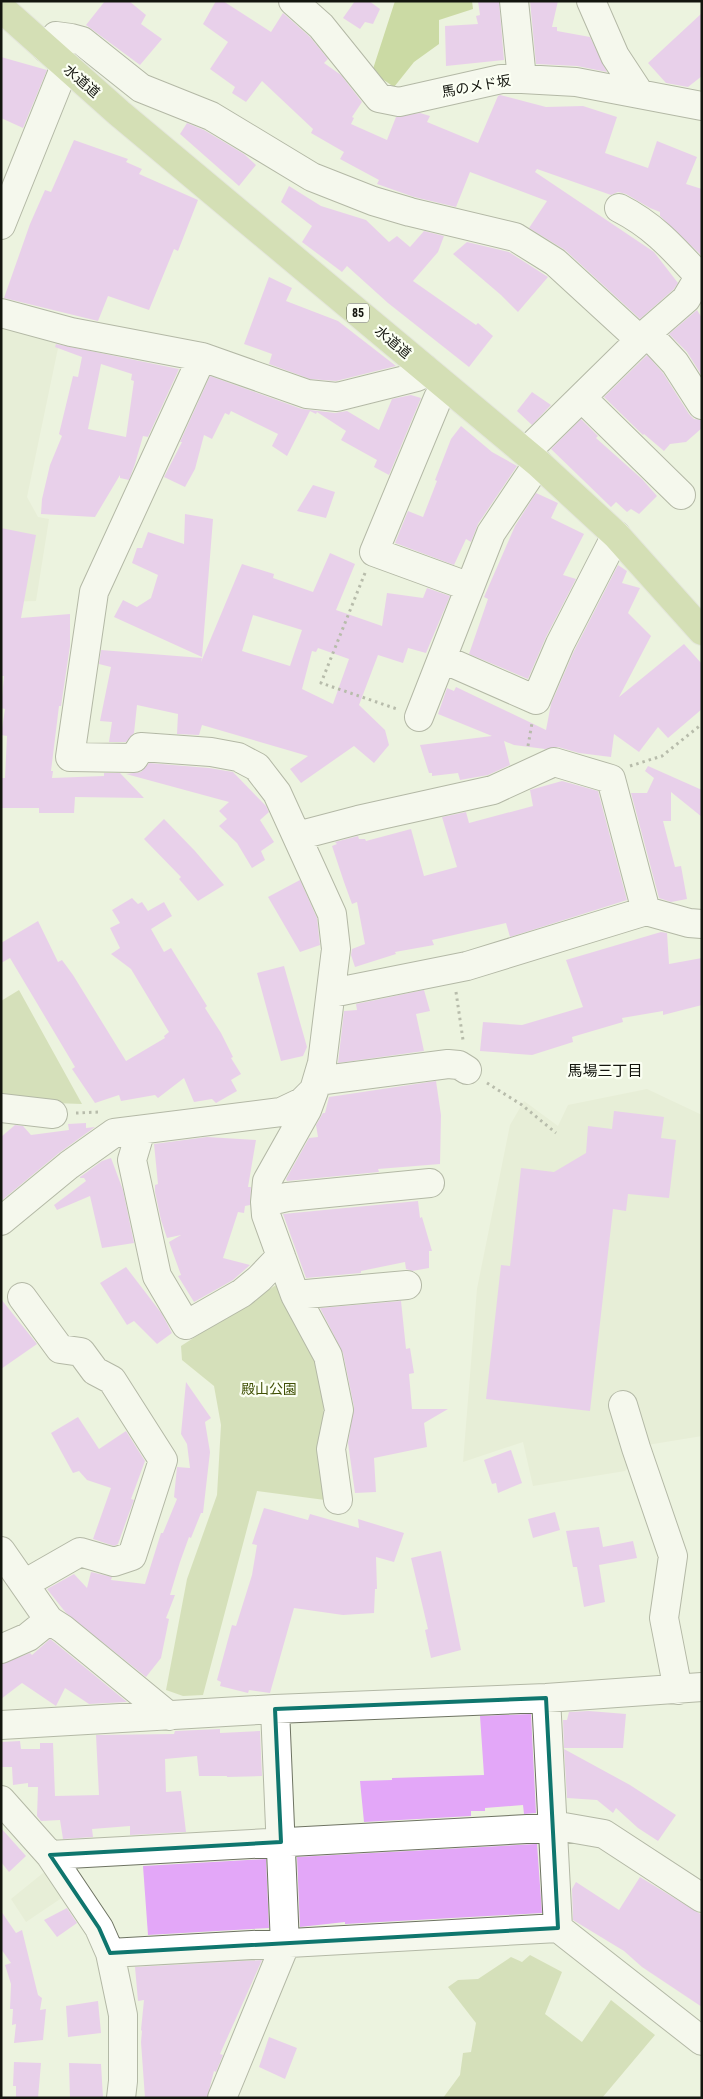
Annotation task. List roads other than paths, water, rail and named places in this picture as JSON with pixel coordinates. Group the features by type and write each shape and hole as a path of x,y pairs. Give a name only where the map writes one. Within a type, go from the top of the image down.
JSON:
{"main road":[{"name":"水道道","path":"1,8 55,57 446,388 532,458 616,535 702,631"}],"street":[{"name":"馬のメド坂","path":"293,1 321,26 379,98 399,102 501,79 522,79 576,82 702,106"},
{"path":"514,1 522,79"},
{"path":"591,1 615,56 640,94"},
{"path":"1,226 55,57 56,36 72,38 82,41 141,88 211,116 312,177 373,201 410,212 514,237 556,262 675,363 702,405"},
{"path":"419,717 491,533 532,458 582,398 643,337 686,299 700,274 661,235 640,219 619,208"},
{"path":"1,313 71,332 202,356 307,394 337,397 417,377 425,369"},
{"path":"202,356 94,592 70,757 134,758 141,747 211,752 238,757 257,767 277,793 332,914 336,949 322,1063 307,1110 267,1181 265,1202 266,1216 295,1295 328,1356 339,1410 331,1449 338,1500"},
{"path":"446,388 438,398 374,552 470,587"},
{"path":"582,398 681,495"},
{"path":"443,659 536,700 560,644 616,535"},
{"path":"297,836 358,820 492,790 554,762 611,779 646,911"},
{"path":"332,993 453,969 646,911 690,923 702,924"},
{"path":"1,1221 69,1165 114,1133 281,1112 302,1102 315,1086 448,1064 459,1064 467,1070"},
{"path":"1,1108 53,1114"},
{"path":"141,1130 132,1160 157,1276 186,1325 242,1293 259,1279 281,1256"},
{"path":"265,1202 287,1197 430,1183"},
{"path":"295,1295 408,1285"},
{"path":"24,1584 80,1552 114,1562 132,1556 164,1460 112,1380 95,1371 81,1352 60,1349 35,1305"},
{"path":"1,1725 275,1709 546,1698 695,1689 664,1618 673,1556 623,1405"},
{"path":"1,1551 49,1620 63,1629 168,1716"},
{"path":"1,1649 28,1636 49,1620"},
{"path":"546,1698 558,1928"},
{"path":"222,2098 285,1944 275,1709"},
{"path":"1,1800 50,1855 99,1928 110,1954 123,2015 123,2081 121,2098"},
{"path":"50,1855 564,1827 604,1834 702,1898"},
{"path":"110,1954 558,1928 702,2041"}],"district":[{"name":"馬場三丁目","path":"605,1071"}],"park label":[{"name":"殿山公園","path":"269,1389"}]}
